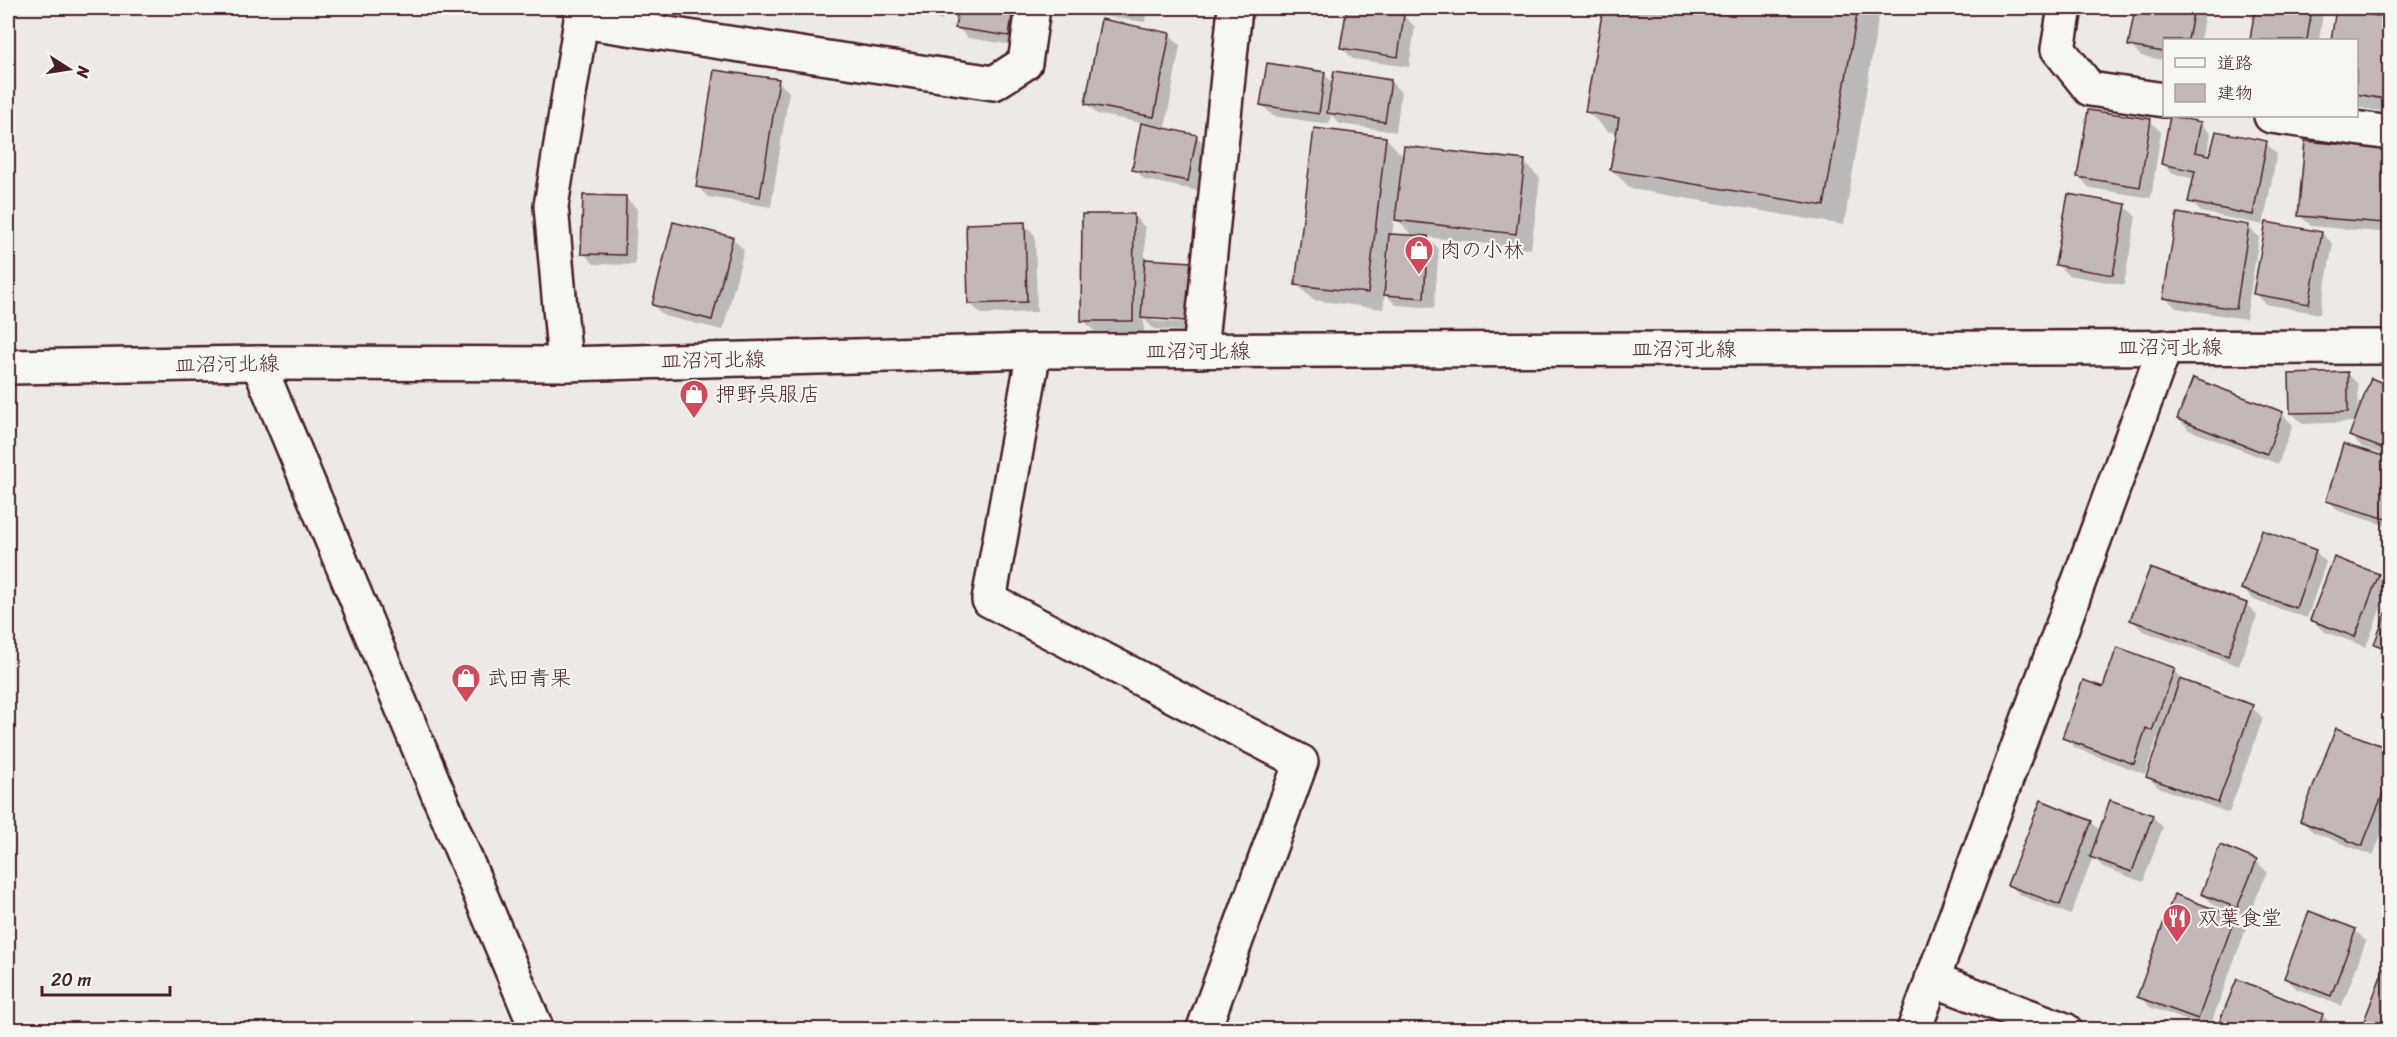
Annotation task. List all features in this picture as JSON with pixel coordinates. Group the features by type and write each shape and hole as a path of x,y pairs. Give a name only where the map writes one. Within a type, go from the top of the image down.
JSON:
{"main road":[{"path":"565,364 551,206 582,14 994,83 1025,63 1033,8"},
{"path":"1200,351 1235,8"},
{"path":"2066,8 2058,49 2090,89 2163,100"},
{"path":"2278,117 2390,133"},
{"path":"1914,1029 2165,347"},
{"name":"皿沼河北線","path":"8,367 258,363 565,364 1034,351 2390,348"},
{"path":"1034,351 989,600 1301,762 1204,1028 1209,1029"},
{"path":"258,363 537,1029"},
{"path":"1932,979 2065,1029"}],"building":[{"path":"958,8 1013,8 1009,36 955,28"},
{"path":"1103,8 1135,8 1134,12"},
{"path":"1347,8 1404,15 1398,57 1340,48"},
{"path":"1603,8 1858,8 1824,206 1610,170 1619,118 1585,112"},
{"path":"2135,8 2194,8 2188,39 2163,39 2163,52 2128,46"},
{"path":"2255,8 2312,8 2307,39 2250,39"},
{"path":"2336,9 2390,18 2390,100 2358,94 2358,39 2331,39"},
{"path":"1101,19 1170,33 1154,117 1085,104"},
{"path":"1267,63 1325,72 1319,114 1260,105"},
{"path":"714,70 779,79 760,197 696,187"},
{"path":"1334,71 1391,80 1385,122 1327,113"},
{"path":"2088,110 2151,119 2140,187 2077,177"},
{"path":"2170,117 2201,122 2195,152 2210,155 2216,131 2267,141 2253,215 2188,202 2195,171 2161,164"},
{"path":"1141,123 1197,135 1188,181 1132,170"},
{"path":"1314,128 1386,137 1368,293 1295,285"},
{"path":"2305,141 2390,149 2384,223 2298,216"},
{"path":"1404,146 1525,160 1516,234 1395,220"},
{"path":"2068,194 2126,204 2113,275 2055,265"},
{"path":"583,195 626,196 625,255 581,254"},
{"path":"2177,213 2249,225 2236,309 2163,298"},
{"path":"1082,214 1134,214 1133,321 1081,321"},
{"path":"673,222 733,237 712,320 652,305"},
{"path":"1025,222 1027,302 968,304 966,224"},
{"path":"2266,222 2322,232 2309,304 2253,294"},
{"path":"1389,234 1428,236 1424,298 1384,295"},
{"path":"1145,259 1192,262 1187,321 1141,318"},
{"path":"2348,372 2348,412 2290,413 2289,374"},
{"path":"2193,378 2283,412 2267,454 2177,419"},
{"path":"2371,378 2390,386 2390,451 2349,436"},
{"path":"2343,444 2390,458 2390,520 2326,501"},
{"path":"2262,530 2316,550 2296,608 2241,589"},
{"path":"2334,557 2379,574 2355,637 2310,620"},
{"path":"2150,568 2247,603 2228,656 2130,620"},
{"path":"2390,603 2390,650 2374,644"},
{"path":"2117,647 2175,668 2152,731 2146,728 2134,764 2062,738 2083,680 2103,687"},
{"path":"2180,679 2253,705 2218,803 2146,777"},
{"path":"2336,728 2390,749 2390,776 2362,846 2300,821"},
{"path":"2041,800 2092,821 2060,905 2007,885"},
{"path":"2110,800 2153,815 2132,872 2090,857"},
{"path":"2220,845 2257,860 2237,908 2201,894"},
{"path":"2174,894 2235,917 2198,1019 2137,997"},
{"path":"2309,911 2356,929 2331,996 2284,978"},
{"path":"2384,968 2390,970 2390,1030 2364,1021"},
{"path":"2237,979 2323,1014 2317,1030 2216,1030"}],"place":[{"name":"肉の小林","path":"1419,276"},
{"name":"押野呉服店","path":"694,420"},
{"name":"武田青果","path":"466,704"},
{"name":"双葉食堂","path":"2177,944"}]}
